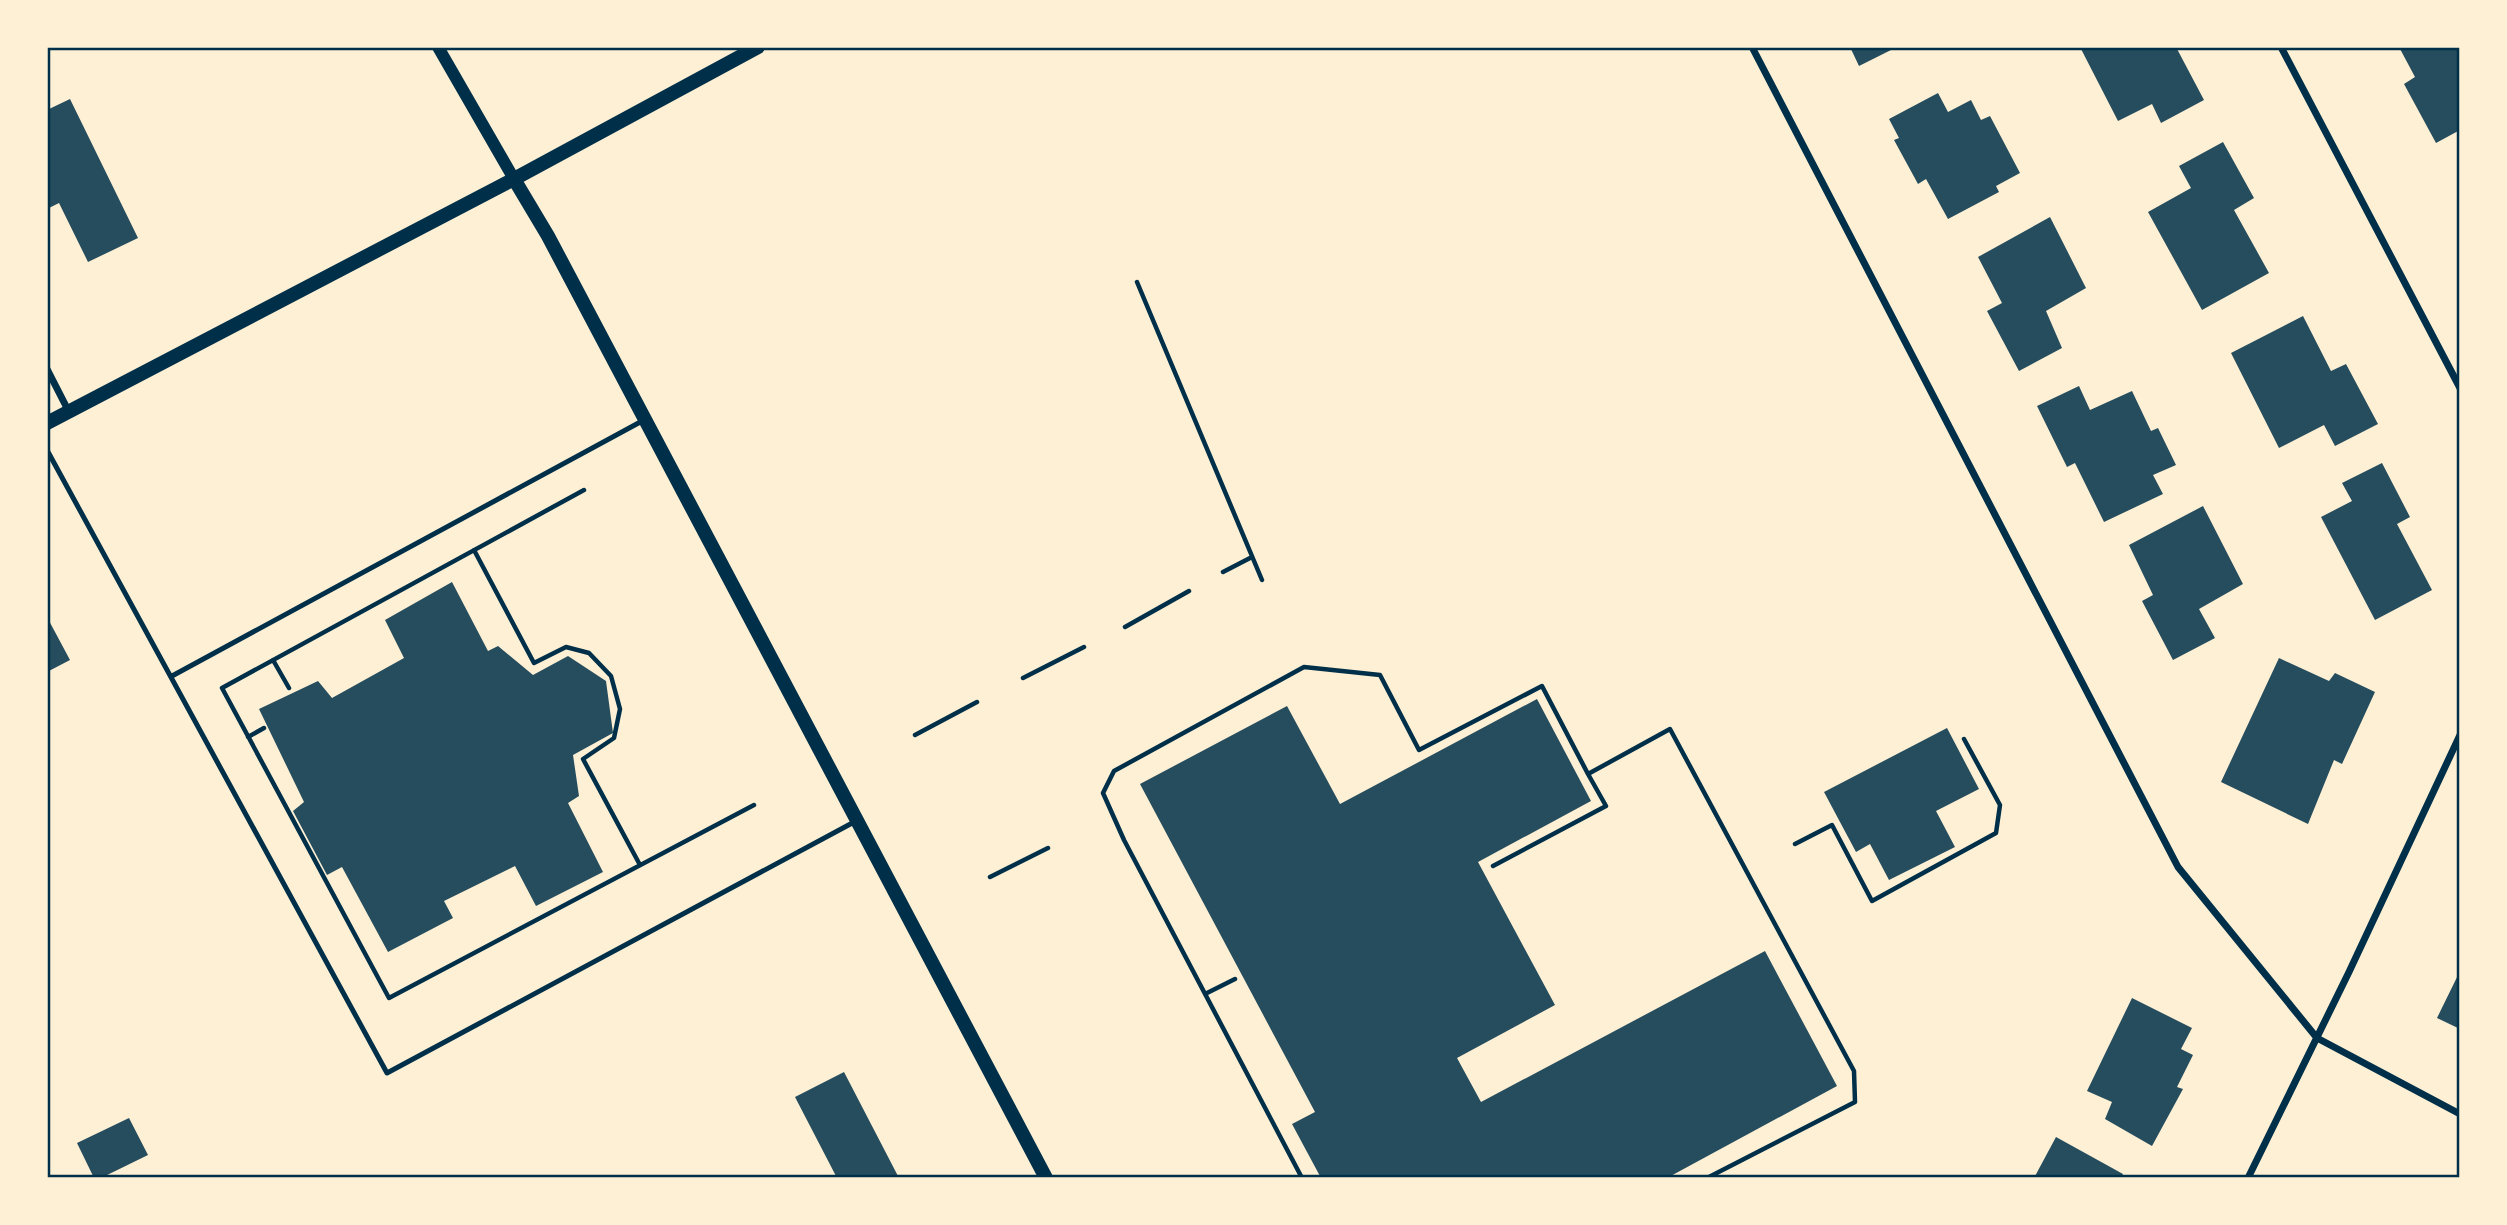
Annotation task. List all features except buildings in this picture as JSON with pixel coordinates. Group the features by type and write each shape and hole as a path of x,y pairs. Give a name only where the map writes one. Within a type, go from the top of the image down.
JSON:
{"main road":[{"path":"47,423 514,179 758,47"},
{"path":"514,179 548,236 1046,1178"}],"street":[{"path":"438,47 514,179"},
{"path":"1752,47 2178,867 2317,1038 2460,1115"},
{"path":"2281,47 2460,388"},
{"path":"47,369 69,412"},
{"path":"2248,1178 2460,735"}],"lane":[{"path":"172,676 644,420"},
{"path":"47,450 387,1073 857,821"}],"path":[{"path":"1137,282 1262,580"},
{"path":"584,490 222,688 248,737 389,998 754,805"},
{"path":"474,550 534,663 566,647 589,653 611,676 620,709 614,738 583,759 640,865"},
{"path":"1223,572 1252,557"},
{"path":"1125,627 1189,591"},
{"path":"1023,678 1084,648"},
{"path":"273,660 289,688"},
{"path":"1302,1178 1124,840 1104,793 1114,771 1304,667 1380,675 1419,750 1542,686 1606,806 1493,866"},
{"path":"915,735 977,702"},
{"path":"248,737 264,728"},
{"path":"1588,774 1670,729 1854,1071 1855,1102 1707,1178"},
{"path":"1795,844 1832,825 1871,901 1996,833 2000,805 1964,739"},
{"path":"990,877 1048,848"},
{"path":"1205,995 1235,978"}]}
